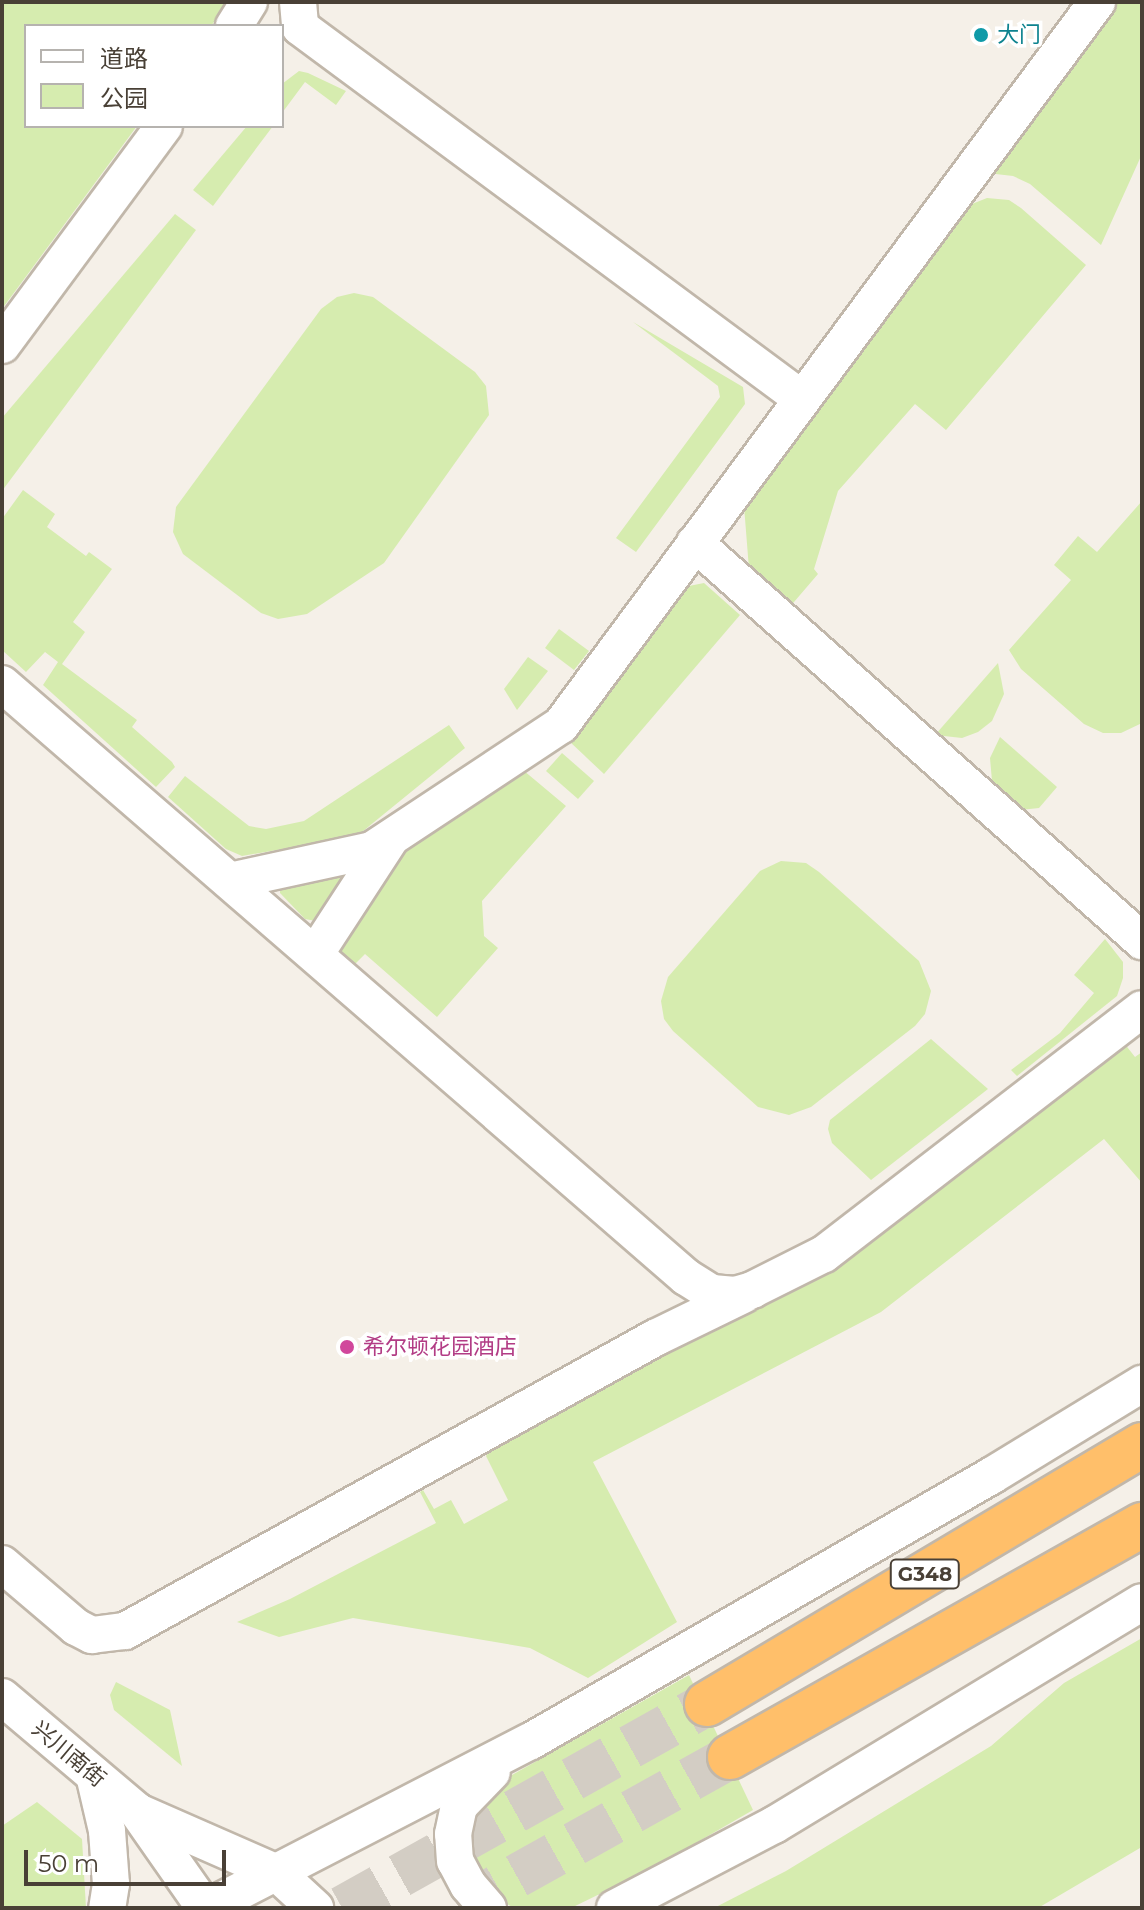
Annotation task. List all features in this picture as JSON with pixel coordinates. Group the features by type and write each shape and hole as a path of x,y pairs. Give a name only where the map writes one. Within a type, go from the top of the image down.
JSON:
{"highway":[{"name":"G348","path":"707,1704 1142,1445"},
{"name":"G348","path":"730,1757 1142,1525"}],"street":[{"path":"235,24 249,2"},
{"path":"230,881 358,854 389,841 561,725 1097,2"},
{"path":"293,20 802,399"},
{"path":"2,345 163,128"},
{"path":"695,543 1142,941"},
{"path":"2,684 316,953 686,1277 698,1286 724,1295 752,1290"},
{"path":"316,953 389,841"},
{"path":"2,1564 84,1631 105,1636 125,1631 655,1338 824,1254 1142,1009"},
{"path":"206,1908 531,1741 991,1476 1142,1384"},
{"path":"615,1908 774,1825 1142,1602"},
{"name":"兴川南街","path":"2,1697 137,1811 206,1908"},
{"path":"488,1908 468,1885 455,1861 453,1834 459,1806 480,1781 531,1741"},
{"path":"94,1775 107,1831 111,1884 107,1908"},
{"name":"兴川南街","path":"137,1811 277,1873 315,1908"}],"green space":[{"path":"2,2 229,2 212,24 24,24 24,128 136,128 2,309"},
{"path":"1114,2 1142,2 1142,154 1101,245 1030,184 1013,176 987,173"},
{"path":"299,71 346,91 336,105 305,82 284,110 284,82"},
{"path":"245,128 272,128 213,206 193,190"},
{"path":"987,198 1009,200 1021,208 1086,265 946,430 915,404 838,491 814,569 818,574 788,609 749,569 744,506 962,208"},
{"path":"175,214 196,230 2,491 2,418"},
{"path":"354,293 373,297 475,372 486,386 489,415 384,563 307,614 278,619 261,613 183,554 173,532 176,507 321,309 337,297"},
{"path":"633,322 743,387 745,404 636,552 616,538 720,397 718,386"},
{"path":"23,490 55,514 47,527 86,556 89,552 112,569 73,622 85,632 62,664 137,720 132,727 172,762 175,767 156,787 43,685 58,662 45,652 26,672 2,650 2,519"},
{"path":"1142,501 1142,723 1121,733 1103,733 1084,724 1021,669 1009,650 1071,580 1054,565 1078,536 1097,552"},
{"path":"704,583 740,615 604,774 569,741 684,587"},
{"path":"559,629 589,651 574,670 545,648"},
{"path":"528,657 548,671 517,710 504,689"},
{"path":"998,663 1004,694 992,721 978,732 962,738 935,735"},
{"path":"449,725 465,748 357,836 242,856 226,849 168,797 185,776 249,826 266,829 304,821"},
{"path":"1000,737 1057,787 1039,808 1020,810 1002,798 992,781 990,758"},
{"path":"562,753 594,781 578,799 546,771"},
{"path":"523,770 566,806 482,901 484,936 498,948 437,1017 365,954 350,969 342,957 341,944 392,858"},
{"path":"781,861 806,863 819,872 919,961 931,991 925,1014 915,1026 811,1107 789,1115 758,1107 673,1031 664,1019 661,1001 668,977 760,871"},
{"path":"345,874 347,879 316,921 305,919 280,893 280,886"},
{"path":"1105,939 1123,962 1123,978 1117,996 1017,1076 1011,1070 1060,1033 1094,993 1074,975"},
{"path":"931,1039 988,1089 871,1180 832,1143 828,1129 830,1120"},
{"path":"1124,1043 1135,1057 1142,1052 1142,1183 1104,1139 881,1312 593,1462 677,1622 588,1678 530,1648 353,1618 279,1637 237,1622 290,1599 436,1523 420,1492 423,1490 434,1509 451,1500 464,1524 508,1500 486,1456 500,1438 838,1266"},
{"path":"1142,1638 1140,1848 1038,1908 714,1908 786,1871 991,1746 1064,1683"},
{"path":"689,1675 753,1810 649,1870 571,1908 514,1908 497,1898 470,1861 470,1825 479,1801 496,1784"},
{"path":"116,1682 170,1710 182,1766 114,1710 110,1695"},
{"path":"37,1802 82,1839 86,1908 2,1908 2,1826"}],"tunnel":[{"path":"342,1908 707,1704"},
{"path":"459,1908 730,1757"}],"place":[{"name":"大门","path":"981,35"},
{"name":"希尔顿花园酒店","path":"347,1347"}]}
